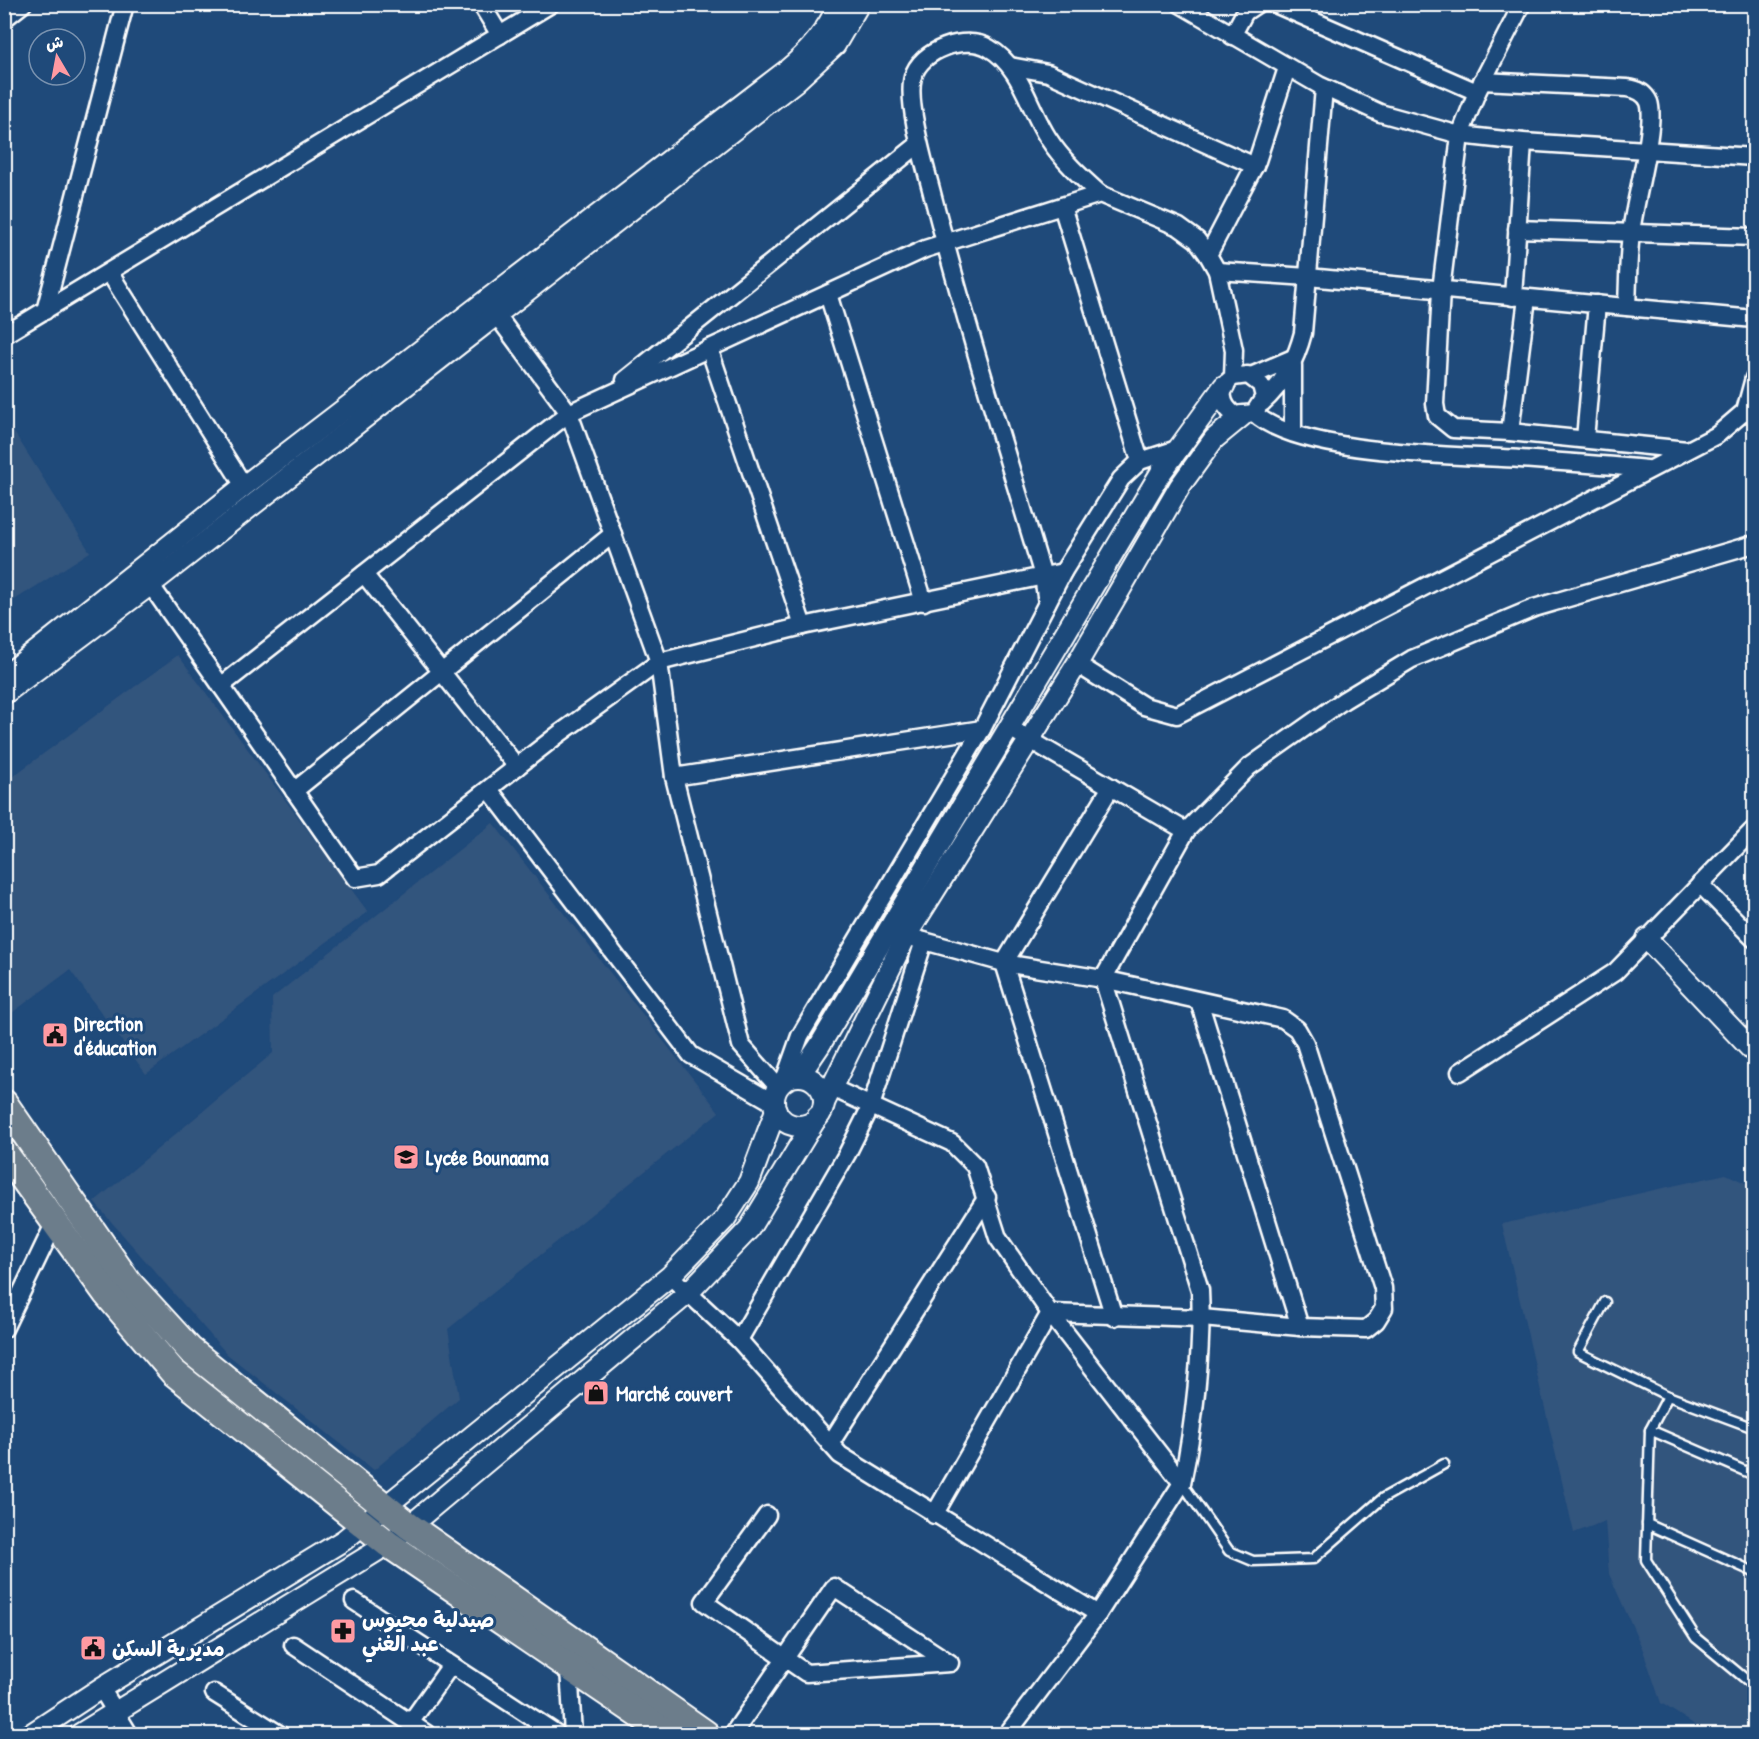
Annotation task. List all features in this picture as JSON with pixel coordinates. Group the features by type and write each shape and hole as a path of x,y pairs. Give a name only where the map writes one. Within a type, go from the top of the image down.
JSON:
{"main road":[{"path":"4,1103 128,1282 190,1350 409,1526 706,1734"},
{"path":"4,1152 106,1293 173,1372 363,1526 668,1734"}],"street":[{"path":"4,19 23,4"},
{"path":"45,311 125,4"},
{"path":"481,4 500,35"},
{"path":"4,335 551,4"},
{"path":"4,694 145,578 492,308 786,71 809,51 828,29 839,4"},
{"path":"4,677 145,578 244,486 492,308 796,81 835,45 859,4"},
{"path":"1180,4 1324,88 1380,113 1461,135 1523,142 1755,157"},
{"path":"1232,36 1245,12 1257,4"},
{"path":"1275,4 1309,12 1479,87 1634,89 1645,96 1650,108 1646,150 1631,233 1627,307"},
{"path":"1522,4 1479,87 1461,135 1441,290 1435,404 1437,416 1453,429 1510,432 1687,450"},
{"path":"1047,603 1043,576 945,243 919,144 913,77 923,58 944,48 966,44 988,47 1010,66 1058,153 1100,194 1179,227 1197,240 1217,271 1239,379"},
{"path":"1010,66 1048,73 1255,166"},
{"path":"1208,255 1255,166 1287,68"},
{"path":"824,1102 803,1125 795,1125 781,1118 782,1091 907,933 1032,740 1191,468 1214,439 1253,411 1281,383 1303,333 1324,88"},
{"path":"1510,432 1520,297 1517,229 1523,142"},
{"path":"603,397 919,144"},
{"path":"221,686 569,413 925,249 1100,194"},
{"path":"1062,206 1140,461"},
{"path":"1517,229 1755,237"},
{"path":"1217,271 1308,277 1755,319"},
{"path":"109,272 244,486"},
{"path":"828,294 924,602"},
{"path":"1585,439 1597,304"},
{"path":"492,308 569,413 659,662 674,777 741,1045 782,1091"},
{"path":"709,348 802,626"},
{"path":"1253,411 1235,415 1225,406 1222,393 1239,379 1293,358"},
{"path":"1293,358 1293,433"},
{"path":"1077,664 1144,706 1177,714 1717,435 1750,412 1755,378"},
{"path":"1239,379 1261,384 1253,411"},
{"path":"80,1734 116,1714 388,1544 687,1294 749,1228 824,1102 1008,727 1177,449 1239,379"},
{"path":"1253,411 1269,424 1293,433 1414,454 1648,469"},
{"path":"31,1734 101,1688 344,1540 363,1526 670,1276 731,1210 749,1182 800,1036 982,729 1063,572 1121,479 1140,461 1177,449"},
{"path":"294,791 613,534"},
{"path":"1007,1734 1098,1614 1182,1483 1187,1459 1202,1318 1200,1290 1103,979 1186,831 1249,767 1344,700 1413,658 1534,608 1755,544"},
{"path":"145,578 355,878 380,874 517,767 659,662 802,626 1063,572"},
{"path":"364,574 517,767"},
{"path":"1008,727 1186,831"},
{"path":"674,777 982,729"},
{"path":"1111,787 1004,963 1114,1317"},
{"path":"489,789 691,1055 782,1091 814,1081 820,1087 824,1102"},
{"path":"1460,1072 1615,972 1755,829"},
{"path":"1700,884 1755,939"},
{"path":"907,933 1004,963 1103,979 1283,1019 1297,1029 1305,1043 1383,1288 1384,1308 1376,1321 1366,1329 1300,1327 1202,1318 1114,1317 1050,1313"},
{"path":"739,1340 847,1154 871,1106 907,933"},
{"path":"1647,939 1755,1052"},
{"path":"1199,1001 1300,1327"},
{"path":"824,1102 871,1106 952,1143 975,1166 987,1197 998,1238 1050,1313 1182,1483"},
{"path":"830,1444 987,1197"},
{"path":"4,1329 55,1222"},
{"path":"670,1276 739,1340 840,1455 1098,1614"},
{"path":"934,1515 1050,1313"},
{"path":"733,1734 785,1659 834,1587 951,1664 806,1673 785,1659 704,1602 767,1515"},
{"path":"354,1602 557,1734"},
{"path":"293,1646 427,1734"},
{"path":"410,1723 451,1665"},
{"path":"569,1668 573,1734"},
{"path":"101,1688 129,1734"},
{"path":"214,1693 279,1734"}],"lane":[{"path":"1605,1302 1578,1352 1668,1395 1755,1428"},
{"path":"1668,1395 1650,1430 1646,1560 1696,1638 1755,1686"},
{"path":"1650,1430 1755,1475"},
{"path":"1182,1483 1229,1551 1253,1561 1313,1559 1383,1498 1444,1464"},
{"path":"1647,1524 1755,1572"}],"shaded area":[{"path":"5,418 90,552 4,606"},
{"path":"178,655 368,912 146,1074 70,970 5,1018 5,782"},
{"name":"Lycée Bounaama","path":"493,823 719,1112 448,1329 459,1398 374,1470 227,1354 94,1202 273,1053 272,998"},
{"path":"1726,1174 1754,1187 1754,1734 1709,1734 1661,1703 1643,1650 1609,1574 1605,1521 1574,1533 1502,1224"}],"place":[{"name":"Direction d'éducation","path":"55,1035"},
{"name":"Lycée Bounaama","path":"406,1157"},
{"name":"Marché couvert","path":"596,1393"},
{"name":"صيدلية محيوس عبد الغني","path":"343,1631"},
{"name":"مديرية السكن","path":"93,1648"}]}
